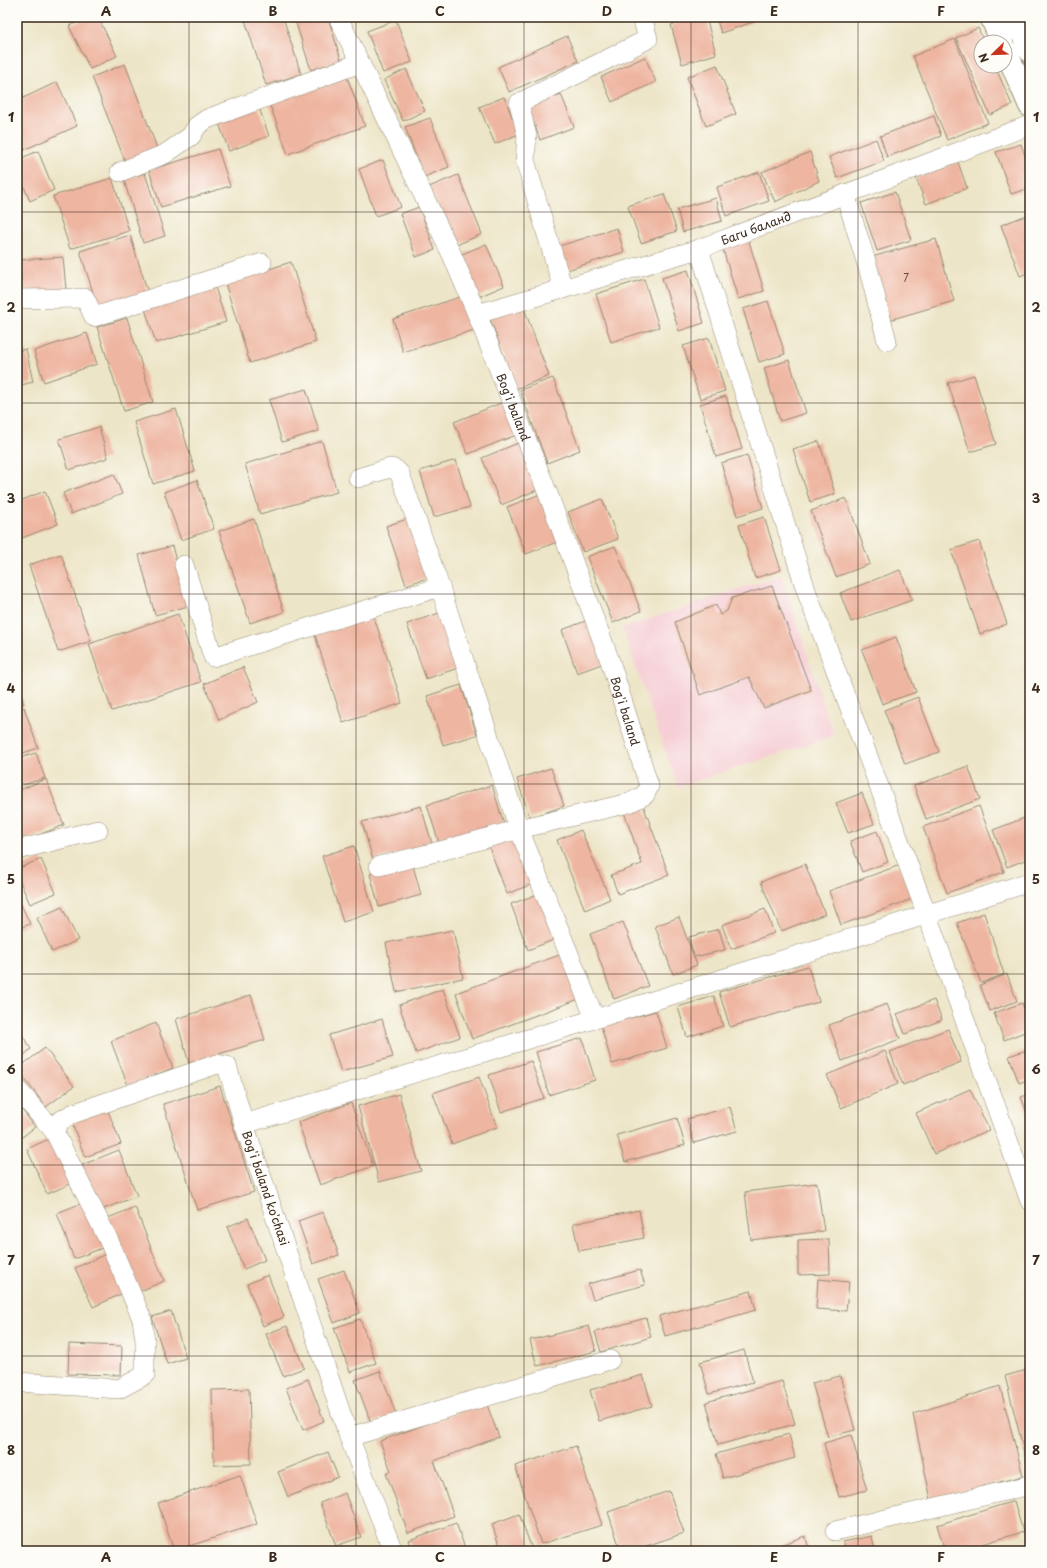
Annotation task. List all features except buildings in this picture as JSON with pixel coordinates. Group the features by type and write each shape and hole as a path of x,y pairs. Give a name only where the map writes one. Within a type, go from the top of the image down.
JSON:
{"main road":[{"path":"991,17 998,34"},
{"path":"1015,17 1030,52"},
{"path":"1013,67 1030,106"}],"street":[{"name":"Bog'i baland","path":"338,17 452,255 477,314 526,436 607,654 650,786 645,795 629,804 519,829 379,866"},
{"path":"563,289 525,160 527,136 519,102 648,39 642,17"},
{"path":"120,172 165,154 191,136 197,126 207,118 360,63"},
{"name":"Баги баланд","path":"477,314 699,249 1030,125"},
{"path":"845,194 869,271 887,341"},
{"path":"699,249 807,593 927,915 1030,1201"},
{"path":"17,299 85,298 94,317 262,263"},
{"path":"358,478 390,468 395,469 400,474 440,586 519,829 595,1019"},
{"path":"184,565 213,657 440,586"},
{"path":"17,850 98,830"},
{"name":"Bog'i baland ko'chasi","path":"393,1551 349,1437 244,1124 595,1019 1030,882"},
{"path":"54,1131 60,1121 72,1114 217,1064 227,1066 244,1124"},
{"path":"17,1089 54,1131 109,1241 142,1319 145,1341 145,1375 119,1389 17,1382"},
{"path":"349,1437 610,1360"},
{"path":"835,1531 1030,1485"}],"shaded area":[{"path":"781,575 834,736 678,787 622,628"}]}
